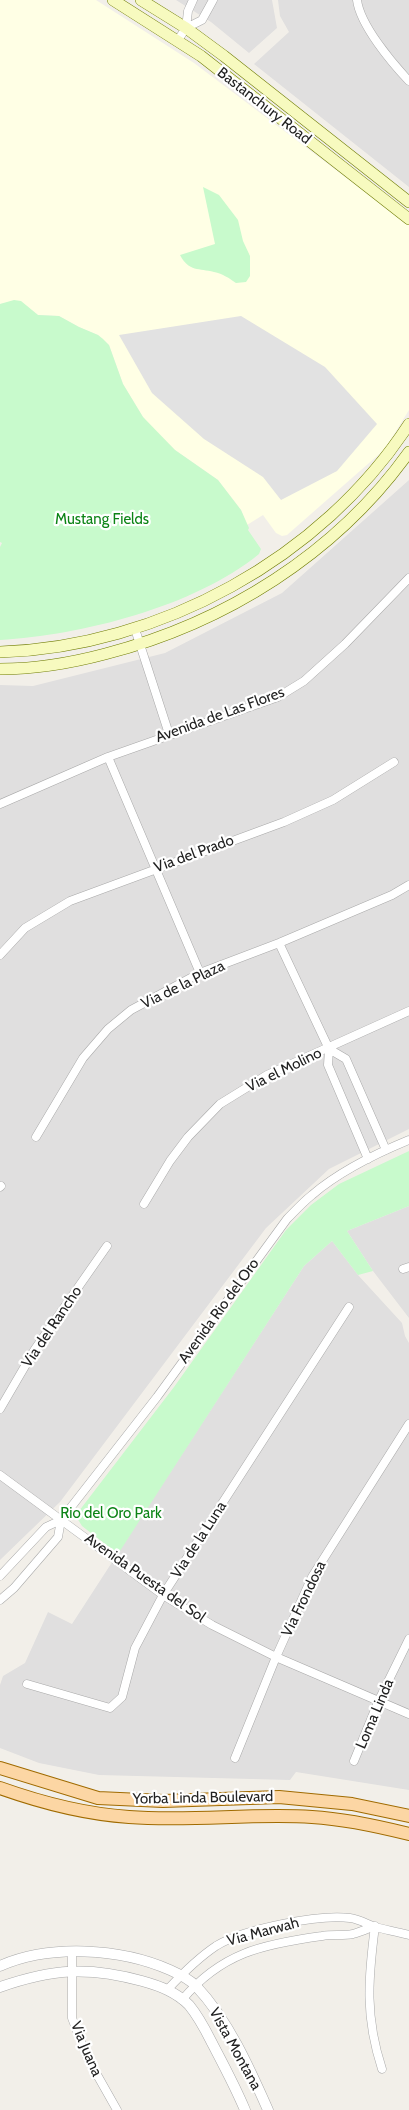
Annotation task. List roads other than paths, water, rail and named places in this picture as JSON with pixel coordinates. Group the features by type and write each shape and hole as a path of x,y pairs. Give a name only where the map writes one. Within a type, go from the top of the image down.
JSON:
{"main road":[{"name":"Bastanchury Road","path":"113,0 201,56 409,219"},
{"name":"Bastanchury Road","path":"141,0 186,28 224,56 409,202"},
{"path":"0,652 48,648 94,640 135,629 163,618 241,581 277,558 329,517 359,486 409,424"},
{"path":"0,669 17,669 82,660 140,645 192,625 246,597 287,572 322,545 385,482 409,452"},
{"path":"277,558 287,572"},
{"name":"Yorba Linda Boulevard","path":"0,1768 98,1798 163,1801 279,1797 352,1804 409,1816"},
{"name":"Yorba Linda Boulevard","path":"0,1788 46,1803 86,1812 128,1818 311,1817 370,1824 409,1834"}],"street":[{"path":"178,40 186,28 188,11 193,0"},
{"path":"186,28 202,20 213,0"},
{"path":"358,0 359,11 370,30 409,81"},
{"name":"Avenida de Las Flores","path":"0,804 108,757 278,697 304,681 346,644 409,578"},
{"path":"135,629 169,734"},
{"path":"108,757 200,973"},
{"name":"Via del Prado","path":"0,955 25,928 70,901 155,868 284,822 333,800 394,762"},
{"name":"Via de la Plaza","path":"36,1137 83,1058 108,1029 131,1010 200,973 280,944 392,895 409,885"},
{"path":"280,944 329,1048 328,1065 368,1159"},
{"name":"Via el Molino","path":"144,1204 188,1137 220,1104 267,1075 409,1010"},
{"path":"329,1048 346,1059 386,1150"},
{"name":"Avenida Rio del Oro","path":"0,1576 46,1528 61,1520 157,1397 287,1219 312,1195 339,1175 409,1140"},
{"name":"Via del Rancho","path":"0,1409 35,1350 107,1246"},
{"name":"Via de la Luna","path":"27,1684 110,1708 122,1697 135,1648 163,1595 349,1306"},
{"name":"Via Frondosa","path":"235,1758 276,1657 312,1576 409,1424"},
{"name":"Avenida Puesta del Sol","path":"0,1475 163,1595 212,1625 276,1657 409,1714"},
{"name":"Avenida Rio del Oro","path":"0,1600 14,1588 58,1537 61,1520"},
{"name":"Loma Linda","path":"354,1761 379,1700 409,1639"},
{"name":"Via Marwah","path":"168,1989 181,1975 217,1946 231,1938 276,1926 329,1918 351,1918 409,1935"},
{"path":"374,1926 369,1975 369,2007 373,2043 382,2070"},
{"name":"Via Marwah","path":"182,2000 194,1984 221,1963 256,1948 301,1938 352,1934 374,1926"},
{"name":"Vista Montana","path":"0,1966 22,1958 53,1953 98,1952 147,1961 181,1975 194,1984 224,2023 250,2071 268,2110"},
{"name":"Via Juana","path":"72,1953 72,2018 87,2057 117,2110"},
{"name":"Vista Montana","path":"0,1987 29,1977 71,1970 113,1973 168,1989 189,2005 203,2026 232,2080 245,2110"}],"park label":[{"name":"Mustang Fields","path":"102,520"},
{"name":"Rio del Oro Park","path":"111,1514"}]}
